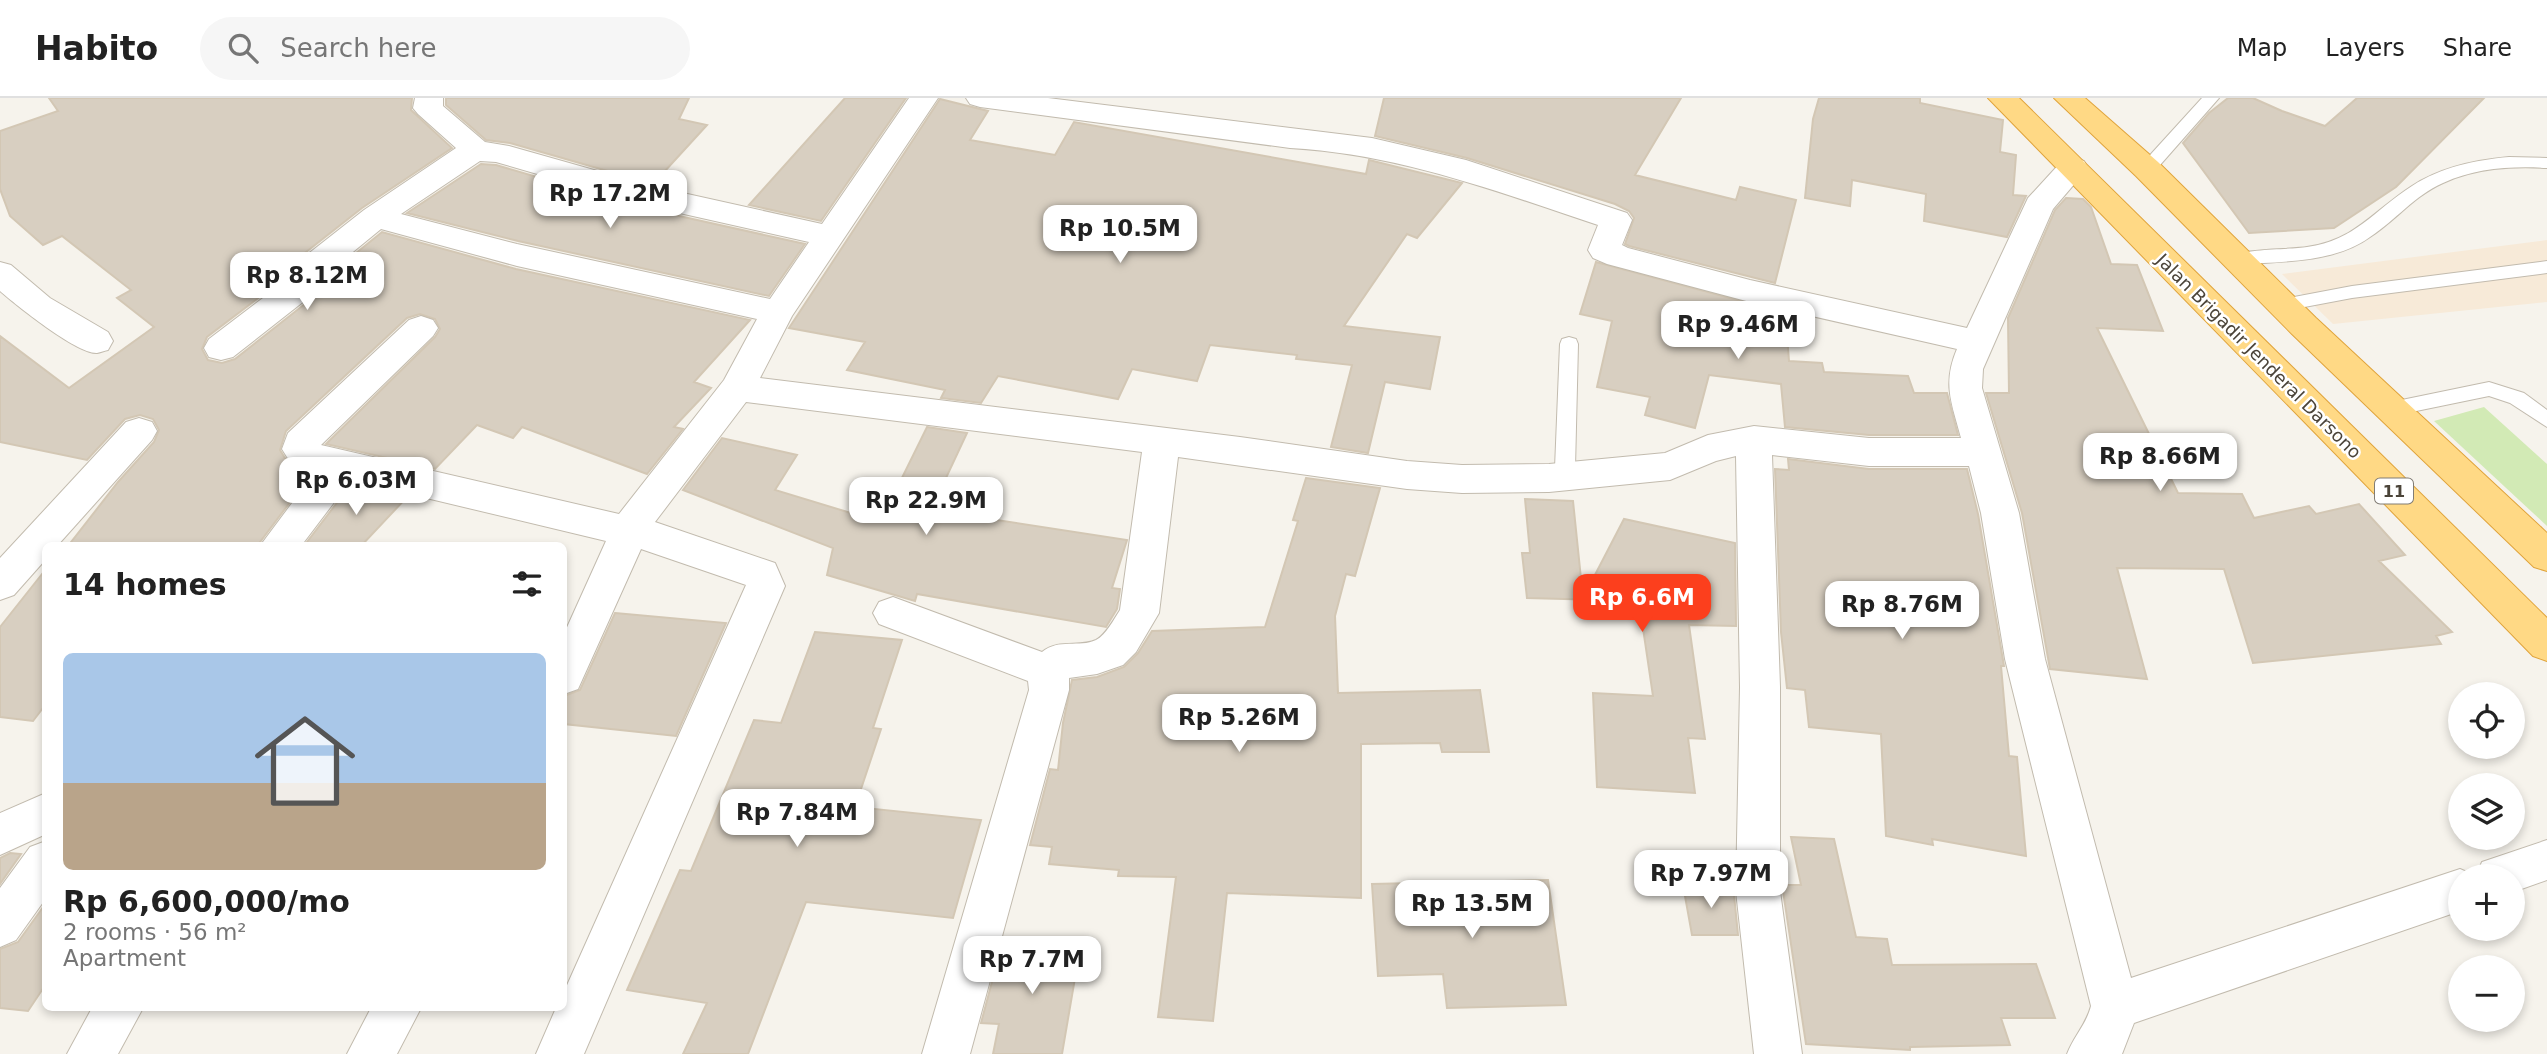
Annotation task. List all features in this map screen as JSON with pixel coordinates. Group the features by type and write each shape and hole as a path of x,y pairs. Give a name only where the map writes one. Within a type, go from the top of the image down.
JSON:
{"highway":[{"name":"Jalan Brigadir Jenderal Darsono","path":"2002,98 2547,644"},
{"path":"2067,98 2147,169 2283,305 2547,556"},
{"path":"2217,315 2283,305"}],"street":[{"path":"429,98 428,108 477,151"},
{"path":"567,670 623,547 627,531 737,388 778,312 924,98"},
{"path":"980,98 1290,139 1327,139 1393,151 1616,220 1604,250 1618,256 1750,291 1978,342"},
{"path":"221,348 310,279 314,266 375,217 464,156 477,151 498,153 644,195 830,236"},
{"path":"2073,168 2039,205 1966,369 1965,388 2000,513 2025,659 2115,1006 2105,1038 2101,1046 2091,1054"},
{"path":"375,217 517,255 778,312"},
{"path":"0,273 38,306 96,341"},
{"path":"421,328 301,443 300,449 305,455 660,537 711,558 761,574 766,586 560,1054"},
{"path":"737,388 1162,441 1407,475 1462,478 1560,477 1670,466 1708,449 1754,439 1869,452 1984,452"},
{"path":"0,584 17,545 139,431"},
{"path":"1754,439 1760,687 1758,891 1778,1054"},
{"path":"1048,671 1061,660 1104,656 1114,649 1139,613 1162,441"},
{"path":"282,542 343,464"},
{"path":"893,613 1048,671"},
{"path":"946,1054 1049,690 1048,671"},
{"path":"0,835 42,814"},
{"path":"2525,868 2547,860"},
{"path":"0,925 42,867"},
{"path":"2115,1006 2448,894"},
{"path":"91,1054 117,1011"},
{"path":"370,1054 395,1011"}],"lane":[{"path":"2147,169 2211,98"},
{"path":"2236,259 2327,250 2352,241 2416,189 2456,170 2492,164 2547,163"},
{"path":"2283,305 2353,292 2547,267"},
{"path":"1560,477 1566,468 1569,344"},
{"path":"2392,409 2489,389 2517,398 2547,419"}],"shaded area":[{"path":"2547,240 2547,302 2333,324 2282,274"}],"green space":[{"path":"2484,407 2547,464 2547,526 2434,421"}],"building":[{"path":"49,98 412,98 411,110 452,148 362,208 301,256 290,274 207,337 202,349 208,360 222,363 235,359 324,289 329,275 382,232 516,269 750,320 694,382 711,388 674,427 683,429 647,474 522,427 513,438 477,425 435,469 326,444 435,337 440,329 435,319 420,314 407,318 286,431 280,450 291,468 312,473 260,542 71,542 118,482 154,442 159,430 153,419 140,415 125,419 87,460 0,442 0,336 69,388 154,327 117,298 131,290 62,236 43,245 10,216 0,189 0,131 58,111"},
{"path":"446,98 689,98 679,119 707,125 653,184 510,143 486,140 446,105"},
{"path":"845,98 906,98 821,221 749,205"},
{"path":"1384,98 1681,98 1635,175 1736,200 1740,187 1796,200 1775,283 1629,246 1625,244 1634,218 1629,211 1615,204 1467,158 1375,136"},
{"path":"1819,98 1920,98 1920,103 2003,120 2000,152 2016,155 2013,195 2026,196 2007,237 1924,221 1926,194 1852,180 1850,206 1805,198 1813,119"},
{"path":"2228,98 2253,98 2325,126 2357,98 2484,98 2396,187 2334,228 2249,233 2183,143 2209,113"},
{"path":"940,99 988,111 970,140 1055,155 1074,122 1366,174 1369,160 1462,183 1417,238 1407,234 1344,326 1440,337 1430,389 1385,382 1368,453 1331,447 1352,365 1296,359 1297,355 1210,345 1197,381 1132,369 1118,399 998,376 981,403 941,398 945,390 847,370 865,342 789,328"},
{"path":"481,164 496,165 643,208 805,244 769,296 518,241 407,213"},
{"path":"2066,198 2083,199 2091,207 2111,264 2137,265 2163,331 2097,328 2178,493 2242,494 2254,518 2309,506 2316,514 2359,504 2405,555 2379,561 2452,632 2436,636 2441,644 2253,663 2224,569 2117,568 2147,679 2050,669 2022,513 1986,393 2009,393 2008,318 2055,210"},
{"path":"1596,262 1775,310 1775,333 1787,335 1789,361 1822,363 1824,372 1908,376 1914,393 1947,393 1958,435 1869,435 1785,427 1781,384 1709,375 1695,428 1645,415 1650,397 1597,387 1612,321 1580,314"},
{"path":"927,427 967,433 931,510 1127,540 1112,588 1120,589 1117,609 1106,627 917,594 915,601 827,575 833,548 683,490 722,438 797,455 775,490 864,517 886,485 897,488"},
{"path":"1788,459 1869,469 1967,469 1978,514 2004,666 2001,666 2009,756 2017,757 2026,856 1932,839 1933,845 1886,836 1881,734 1809,727 1805,690 1787,688 1781,632 1775,469 1789,470"},
{"path":"1306,478 1380,488 1355,576 1346,574 1335,616 1338,693 1480,690 1489,752 1442,752 1440,743 1361,744 1361,898 1227,893 1213,1021 1158,1017 1176,877 1118,876 1119,870 1049,864 1052,847 1030,845 1050,769 1058,770 1063,723 1072,680 1097,677 1124,667 1138,653 1152,631 1265,627 1298,521 1293,520"},
{"path":"352,483 408,496 365,542 307,542"},
{"path":"1525,499 1573,501 1583,598 1624,519 1735,543 1736,626 1689,625 1705,739 1688,738 1695,793 1597,787 1593,693 1653,696 1639,601 1527,598 1522,553 1530,553"},
{"path":"42,574 42,709 33,721 0,717 0,627"},
{"path":"615,613 726,623 676,736 567,724 567,695 580,690"},
{"path":"815,632 902,640 873,728 881,729 855,807 981,820 953,918 806,902 748,1054 683,1054 707,1003 627,990 680,870 691,871 754,720 781,723"},
{"path":"1791,837 1834,839 1856,937 1887,939 1892,965 2036,964 2055,1018 2001,1018 2010,1045 1910,1047 1910,1050 1806,1044 1783,891 1783,885 1801,885"},
{"path":"10,853 21,854 0,884 0,858"},
{"path":"1548,880 1566,1005 1447,1008 1443,974 1378,976 1372,884"},
{"path":"1683,885 1733,885 1738,935 1692,935"},
{"path":"42,909 42,990 28,1011 0,1008 0,949 18,942"},
{"path":"1004,937 1081,943 1062,1054 993,1054 999,1024 981,1023"}]}
